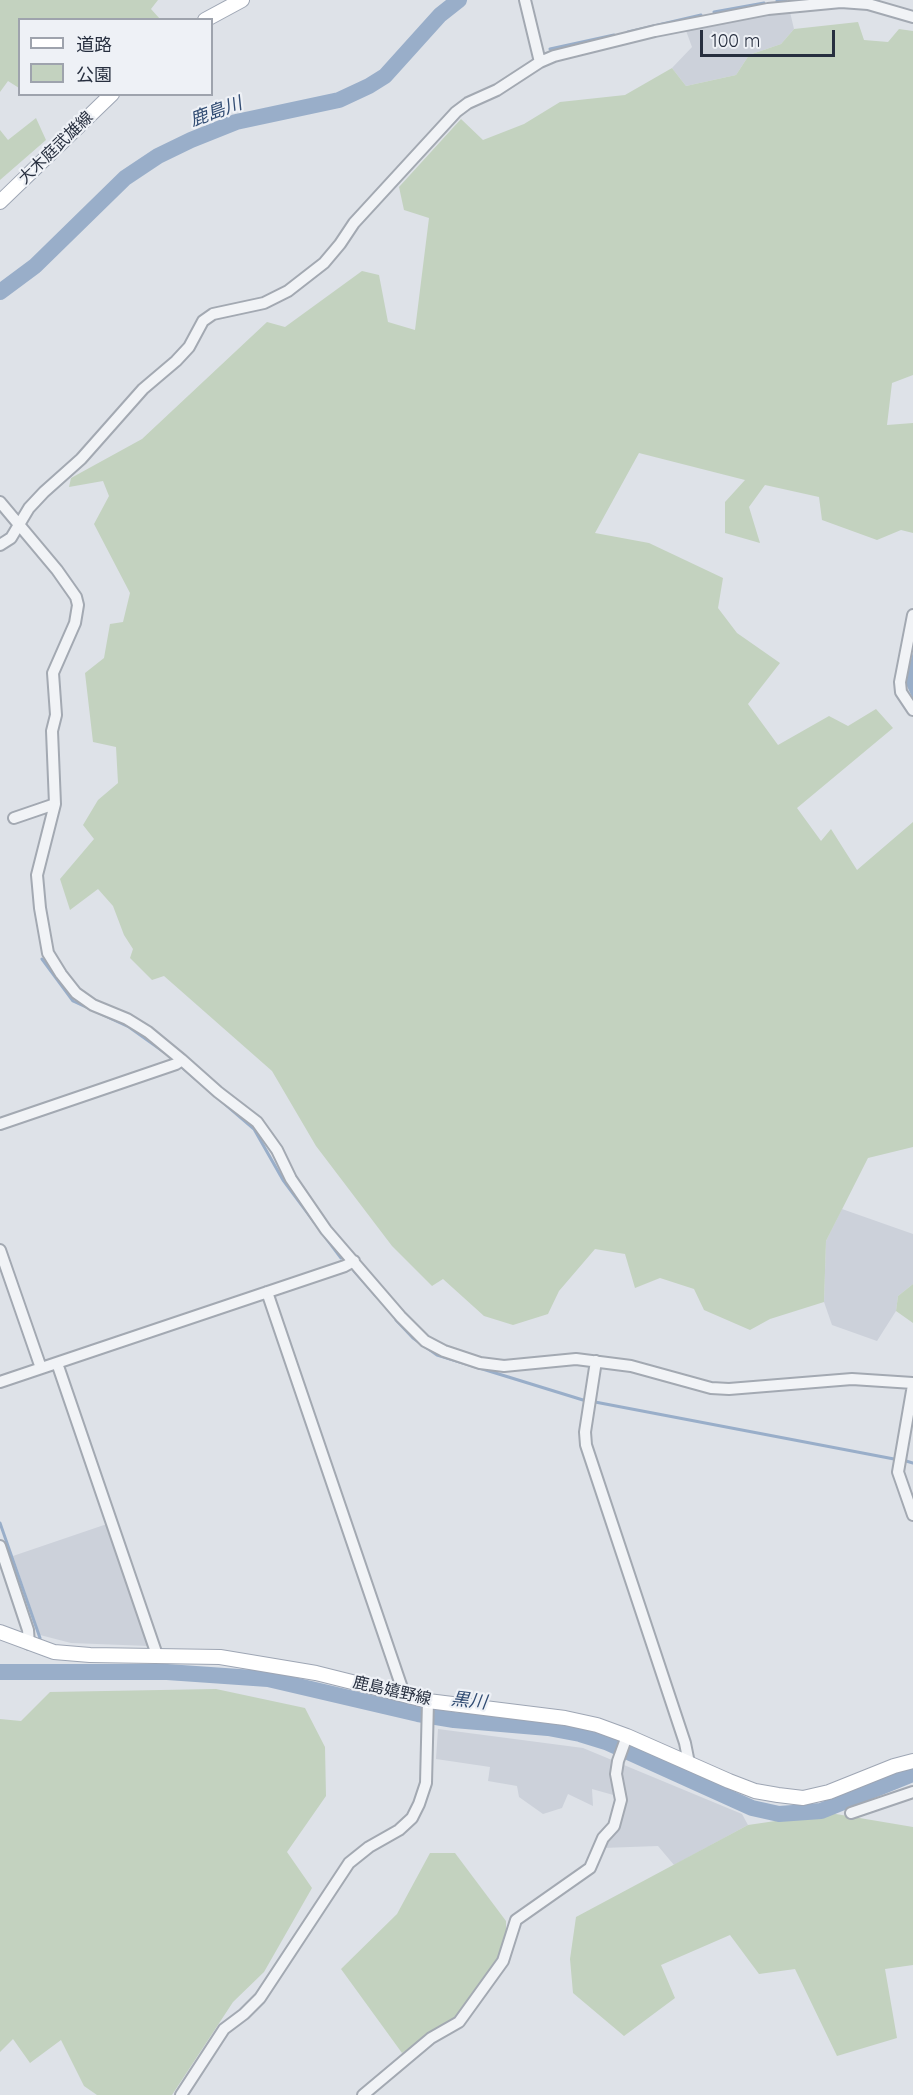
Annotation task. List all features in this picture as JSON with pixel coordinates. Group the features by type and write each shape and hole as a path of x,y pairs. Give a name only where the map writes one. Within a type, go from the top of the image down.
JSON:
{"main road":[{"path":"210,18 242,0"},
{"name":"大木庭武雄線","path":"0,202 110,96"},
{"name":"鹿島嬉野線","path":"0,1632 54,1652 90,1655 220,1657 269,1664 428,1701 565,1718 597,1725 627,1736 755,1791 803,1798 829,1792 894,1766 913,1761"}],"street":[{"path":"525,0 540,62"},
{"path":"0,545 11,538 29,508 81,459 143,389 189,347 203,321 213,314 264,303 288,291 324,263 354,223 456,111 468,103 497,90 540,62 572,50 768,9 841,2 868,4 913,17"},
{"path":"0,502 57,570 76,597 78,605 75,623 53,673 56,715 52,731 55,804 37,874 48,953 60,974 76,993 93,1005 127,1019 148,1032 257,1122 277,1149 291,1179 326,1230 401,1317 425,1341 444,1351 480,1363 504,1366 576,1359 596,1361 631,1366 711,1388 729,1389 859,1379 913,1384 898,1472 913,1515"},
{"path":"913,615 900,692 913,710"},
{"path":"14,818 55,804"},
{"path":"0,1124 165,1068 182,1060"},
{"path":"0,1250 41,1368"},
{"path":"0,1382 345,1266 354,1261"},
{"path":"267,1292 401,1685 399,1693"},
{"path":"596,1361 585,1432 586,1445 690,1763"},
{"path":"57,1363 157,1655"},
{"path":"0,1546 28,1630 28,1644"},
{"path":"181,2095 224,2029 261,1998 349,1863 369,1847 399,1830 412,1818 426,1783 428,1701"},
{"path":"363,2095 431,2038 459,2022 503,1961 516,1920 590,1868 603,1838 614,1826 619,1809 621,1800 616,1774 627,1736"},
{"path":"851,1813 913,1792"}],"shaded area":[{"path":"790,12 794,29 781,44 749,55 736,75 686,86 672,68 692,47 685,28"},
{"path":"842,1209 913,1234 913,1284 898,1296 896,1311 877,1341 832,1325 824,1302 826,1241"},
{"path":"107,1524 149,1646 71,1643 40,1635 13,1556"},
{"path":"438,1729 583,1748 742,1814 748,1825 674,1865 658,1846 602,1848 617,1830 624,1798 592,1789 593,1806 568,1794 562,1808 543,1814 519,1797 517,1786 488,1781 490,1767 436,1759"}],"green space":[{"path":"0,0 158,0 151,9 159,18 18,18 18,87 8,81 0,92"},
{"path":"858,22 864,40 888,42 899,29 913,31 913,375 892,383 887,425 913,423 913,533 901,530 877,540 822,520 819,497 765,485 749,507 760,543 725,533 725,502 745,480 639,453 595,533 649,543 723,578 718,608 737,633 780,663 748,704 778,745 829,716 848,726 876,709 893,728 797,808 821,841 831,829 857,870 913,822 913,1147 868,1158 826,1241 824,1302 770,1319 750,1330 704,1310 694,1289 660,1278 635,1288 625,1254 595,1249 559,1291 548,1314 513,1325 484,1316 443,1279 432,1286 392,1246 316,1146 272,1071 164,976 152,980 130,958 133,949 124,935 113,906 98,889 70,910 60,879 94,839 83,825 98,800 118,783 116,747 93,742 85,673 104,658 110,624 123,622 130,593 94,524 109,496 103,481 69,487 71,478 142,439 267,322 285,327 362,271 379,275 388,322 415,330 429,218 404,210 399,187 461,119 483,140 524,124 560,102 625,95 672,68 686,86 736,75 749,55 781,44 794,29"},
{"path":"36,118 46,140 0,180 0,130 8,140"},
{"path":"913,1284 913,1323 896,1311 898,1296"},
{"path":"216,1689 305,1708 325,1747 326,1796 287,1852 312,1888 264,1972 233,2002 172,2095 97,2095 84,2086 61,2040 30,2063 13,2039 0,2052 0,1719 21,1721 50,1692"},
{"path":"830,1813 913,1827 913,1965 885,1969 897,2038 837,2056 795,1969 759,1974 730,1935 661,1965 675,1998 624,2036 573,1993 570,1959 576,1917 748,1825"},
{"path":"430,1853 455,1853 506,1921 506,1937 499,1960 458,2017 402,2053 341,1969 397,1914"}],"water":[{"path":"913,652 913,699 905,682"}],"waterway":[{"name":"鹿島川","path":"0,292 35,266 125,178 158,156 236,122 339,100 369,86 385,76 440,15 459,0"},
{"path":"777,1 786,0"},
{"path":"714,12 764,3"},
{"path":"628,32 701,15"},
{"path":"550,49 614,35"},
{"path":"42,959 73,1001 129,1027 164,1052"},
{"path":"183,1068 198,1081"},
{"path":"219,1099 254,1129 283,1180 315,1223"},
{"path":"326,1238 341,1258"},
{"path":"354,1271 376,1296"},
{"path":"396,1320 413,1338 437,1355 583,1400"},
{"path":"595,1402 894,1459"},
{"path":"906,1461 913,1463"},
{"path":"0,1523 40,1638"},
{"name":"黒川","path":"0,1672 167,1672 268,1679 418,1714 454,1720 548,1728 606,1742 752,1808 779,1814 821,1811 913,1774"}]}
